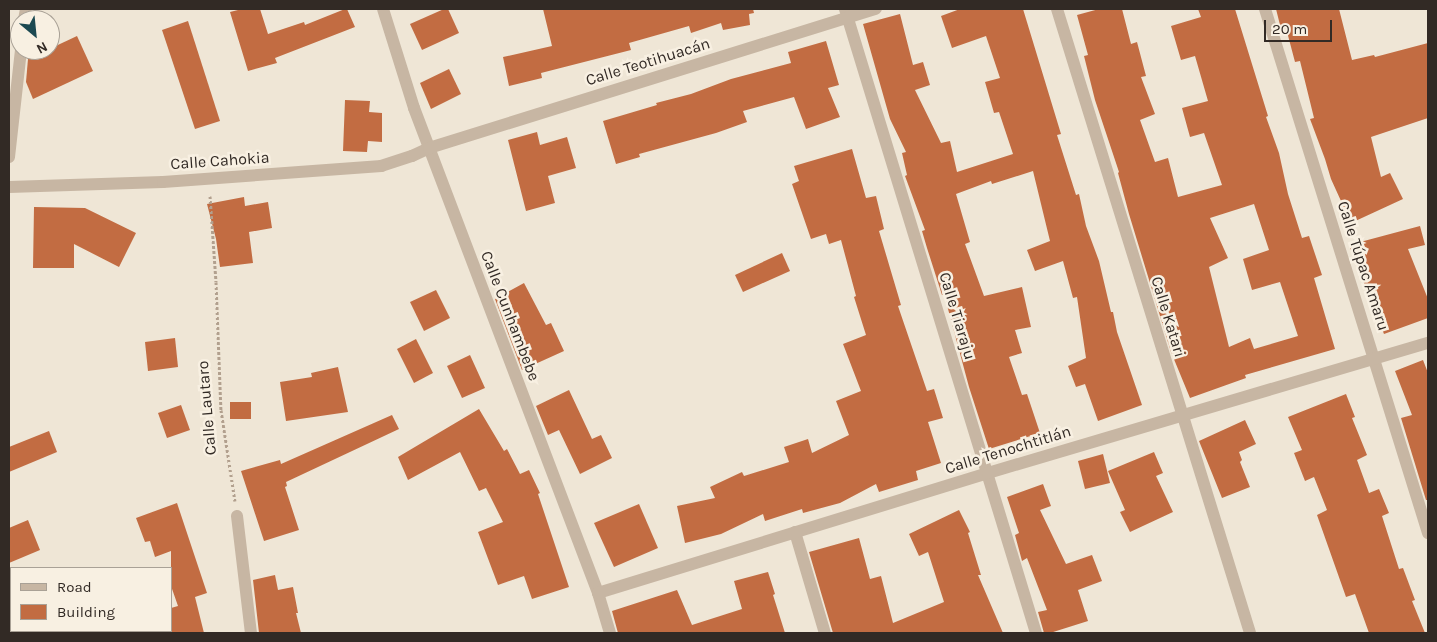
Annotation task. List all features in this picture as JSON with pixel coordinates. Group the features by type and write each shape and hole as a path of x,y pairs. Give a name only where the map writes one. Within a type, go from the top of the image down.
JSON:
{"street":[{"name":"Calle Cunhambebe","path":"383,9 429,148 598,593 610,633"},
{"name":"Calle Teotihuacán","path":"429,148 846,13 876,9"},
{"name":"Calle Katari","path":"1057,9 1181,416 1250,633"},
{"name":"Calle Túpac Amaru","path":"1265,9 1376,358 1428,533"},
{"name":"Calle Tiaraju","path":"846,13 1036,633"},
{"path":"9,157 20,60"},
{"name":"Calle Cahokia","path":"9,187 209,178 381,166 404,160 429,148"},
{"name":"Calle Tenochtitlán","path":"598,593 988,473 1428,343"},
{"path":"237,516 251,633"},
{"path":"795,532 825,633"}],"path":[{"name":"Calle Lautaro","path":"209,178 216,282 221,410 237,516"}],"building":[{"path":"242,9 260,9 268,34 304,22 305,25 345,9 347,9 355,27 275,58 277,63 248,71 230,12"},
{"path":"448,9 459,33 422,50 410,24"},
{"path":"543,9 753,9 754,13 749,14 750,25 723,30 721,23 691,33 689,26 629,43 631,50 541,73 542,78 509,86 503,57 552,46"},
{"path":"960,9 1023,9 1061,134 1057,135 1076,195 1079,194 1086,226 1099,261 1111,312 1113,312 1117,332 1142,405 1098,421 1085,384 1076,387 1068,366 1086,358 1077,297 1073,298 1063,261 1035,271 1027,250 1050,241 1033,171 992,184 991,181 956,194 970,242 965,244 984,296 1022,287 1031,327 1015,330 1022,353 1009,357 1022,395 1027,394 1040,433 989,449 969,387 944,294 942,295 922,231 925,230 905,176 907,175 902,153 906,152 890,119 863,24 900,14 913,65 923,62 930,85 915,90 941,143 950,141 957,172 1013,154 999,112 994,113 985,82 1000,78 986,36 952,48 941,16"},
{"path":"1099,9 1122,9 1131,44 1137,42 1146,76 1141,77 1155,114 1140,120 1155,162 1168,158 1178,197 1222,185 1204,133 1190,137 1182,108 1208,101 1195,56 1181,60 1171,26 1201,17 1198,9 1235,9 1268,116 1266,117 1279,153 1288,194 1302,238 1309,236 1322,275 1314,278 1335,349 1245,375 1246,378 1190,398 1171,352 1129,214 1119,172 1095,100 1084,56 1088,55 1077,15","holes":["1254,204 1269,250 1243,259 1252,290 1280,282 1298,336 1254,349 1250,338 1229,347 1209,267 1228,258 1210,218"]},
{"path":"1276,9 1339,9 1352,60 1374,55 1375,57 1428,43 1428,118 1371,137 1381,177 1390,173 1403,199 1351,223 1331,179 1310,119 1314,118 1300,61 1295,62 1286,28 1281,29"},
{"path":"188,21 220,121 195,129 162,30"},
{"path":"77,36 93,71 33,99 26,82 28,60 60,60 60,44"},
{"path":"826,41 839,85 828,88 840,117 806,129 794,97 743,111 747,122 716,133 639,154 640,157 616,164 603,121 657,105 656,103 691,94 731,79 791,63 788,52"},
{"path":"449,69 461,94 431,109 420,83"},
{"path":"345,100 370,101 369,112 382,113 382,142 368,141 367,152 343,151"},
{"path":"537,132 540,145 567,137 576,168 548,176 555,203 526,211 508,140"},
{"path":"852,149 866,198 876,196 884,229 879,231 901,305 898,306 927,391 934,389 943,418 928,422 941,463 916,471 918,480 879,492 876,484 840,503 803,513 802,509 765,521 763,514 721,534 685,543 677,506 715,498 710,487 742,472 744,476 789,462 784,447 808,439 812,453 849,435 836,401 861,391 843,344 866,335 854,297 856,296 841,240 829,244 826,234 811,239 792,184 799,181 794,166"},
{"path":"244,197 245,206 268,202 272,228 249,232 253,263 220,267 216,239 207,204"},
{"path":"34,207 85,208 136,233 119,267 74,244 74,268 33,268"},
{"path":"1420,226 1425,245 1408,249 1428,299 1428,318 1384,334 1349,245"},
{"path":"782,253 790,271 743,292 735,275"},
{"path":"524,283 546,325 551,323 564,351 522,370 495,299"},
{"path":"436,290 450,318 424,331 410,302"},
{"path":"175,338 178,367 148,371 145,342"},
{"path":"416,339 433,373 414,383 397,349"},
{"path":"470,355 485,388 462,398 447,366"},
{"path":"1423,360 1428,373 1428,500 1426,500 1401,418 1412,415 1395,371"},
{"path":"338,367 348,412 286,421 280,382 312,377 311,373"},
{"path":"569,390 592,439 601,435 612,458 580,474 559,430 548,435 536,406"},
{"path":"1346,394 1355,417 1352,418 1367,455 1357,460 1369,493 1379,489 1389,513 1382,516 1399,569 1403,568 1415,600 1412,601 1425,633 1369,633 1355,594 1346,597 1317,515 1327,510 1314,477 1305,481 1294,453 1302,450 1288,417"},
{"path":"230,402 251,402 251,419 230,419"},
{"path":"181,405 190,430 167,438 158,413"},
{"path":"479,409 504,451 507,449 520,474 529,470 540,493 538,494 569,587 532,599 524,576 498,585 478,532 503,522 486,488 479,491 460,452 408,480 398,457"},
{"path":"392,415 399,429 286,482 287,486 285,487 299,530 264,541 241,471 280,460 281,464"},
{"path":"1245,420 1256,444 1239,452 1242,460 1240,462 1250,487 1222,498 1199,441"},
{"path":"49,431 57,452 9,472 9,447"},
{"path":"1154,452 1163,473 1156,476 1173,512 1130,532 1120,512 1125,510 1108,471"},
{"path":"1103,454 1110,483 1085,489 1078,461"},
{"path":"1043,484 1051,506 1040,510 1066,564 1092,555 1102,581 1078,590 1088,621 1050,633 1044,633 1038,612 1047,610 1027,558 1022,561 1015,535 1019,533 1007,497"},
{"path":"177,503 207,593 195,597 204,633 171,633 172,608 178,606 172,589 171,551 155,557 150,541 145,542 136,518"},
{"path":"639,504 658,548 614,567 594,523"},
{"path":"959,510 970,532 968,533 981,575 978,575 1003,633 833,633 809,552 859,538 870,579 881,576 893,623 944,602 928,552 919,556 909,534"},
{"path":"28,520 40,550 9,563 9,528"},
{"path":"768,572 785,633 618,633 612,611 677,590 692,625 742,609 734,581"},
{"path":"275,575 278,590 293,587 301,633 259,633 253,580"}]}
